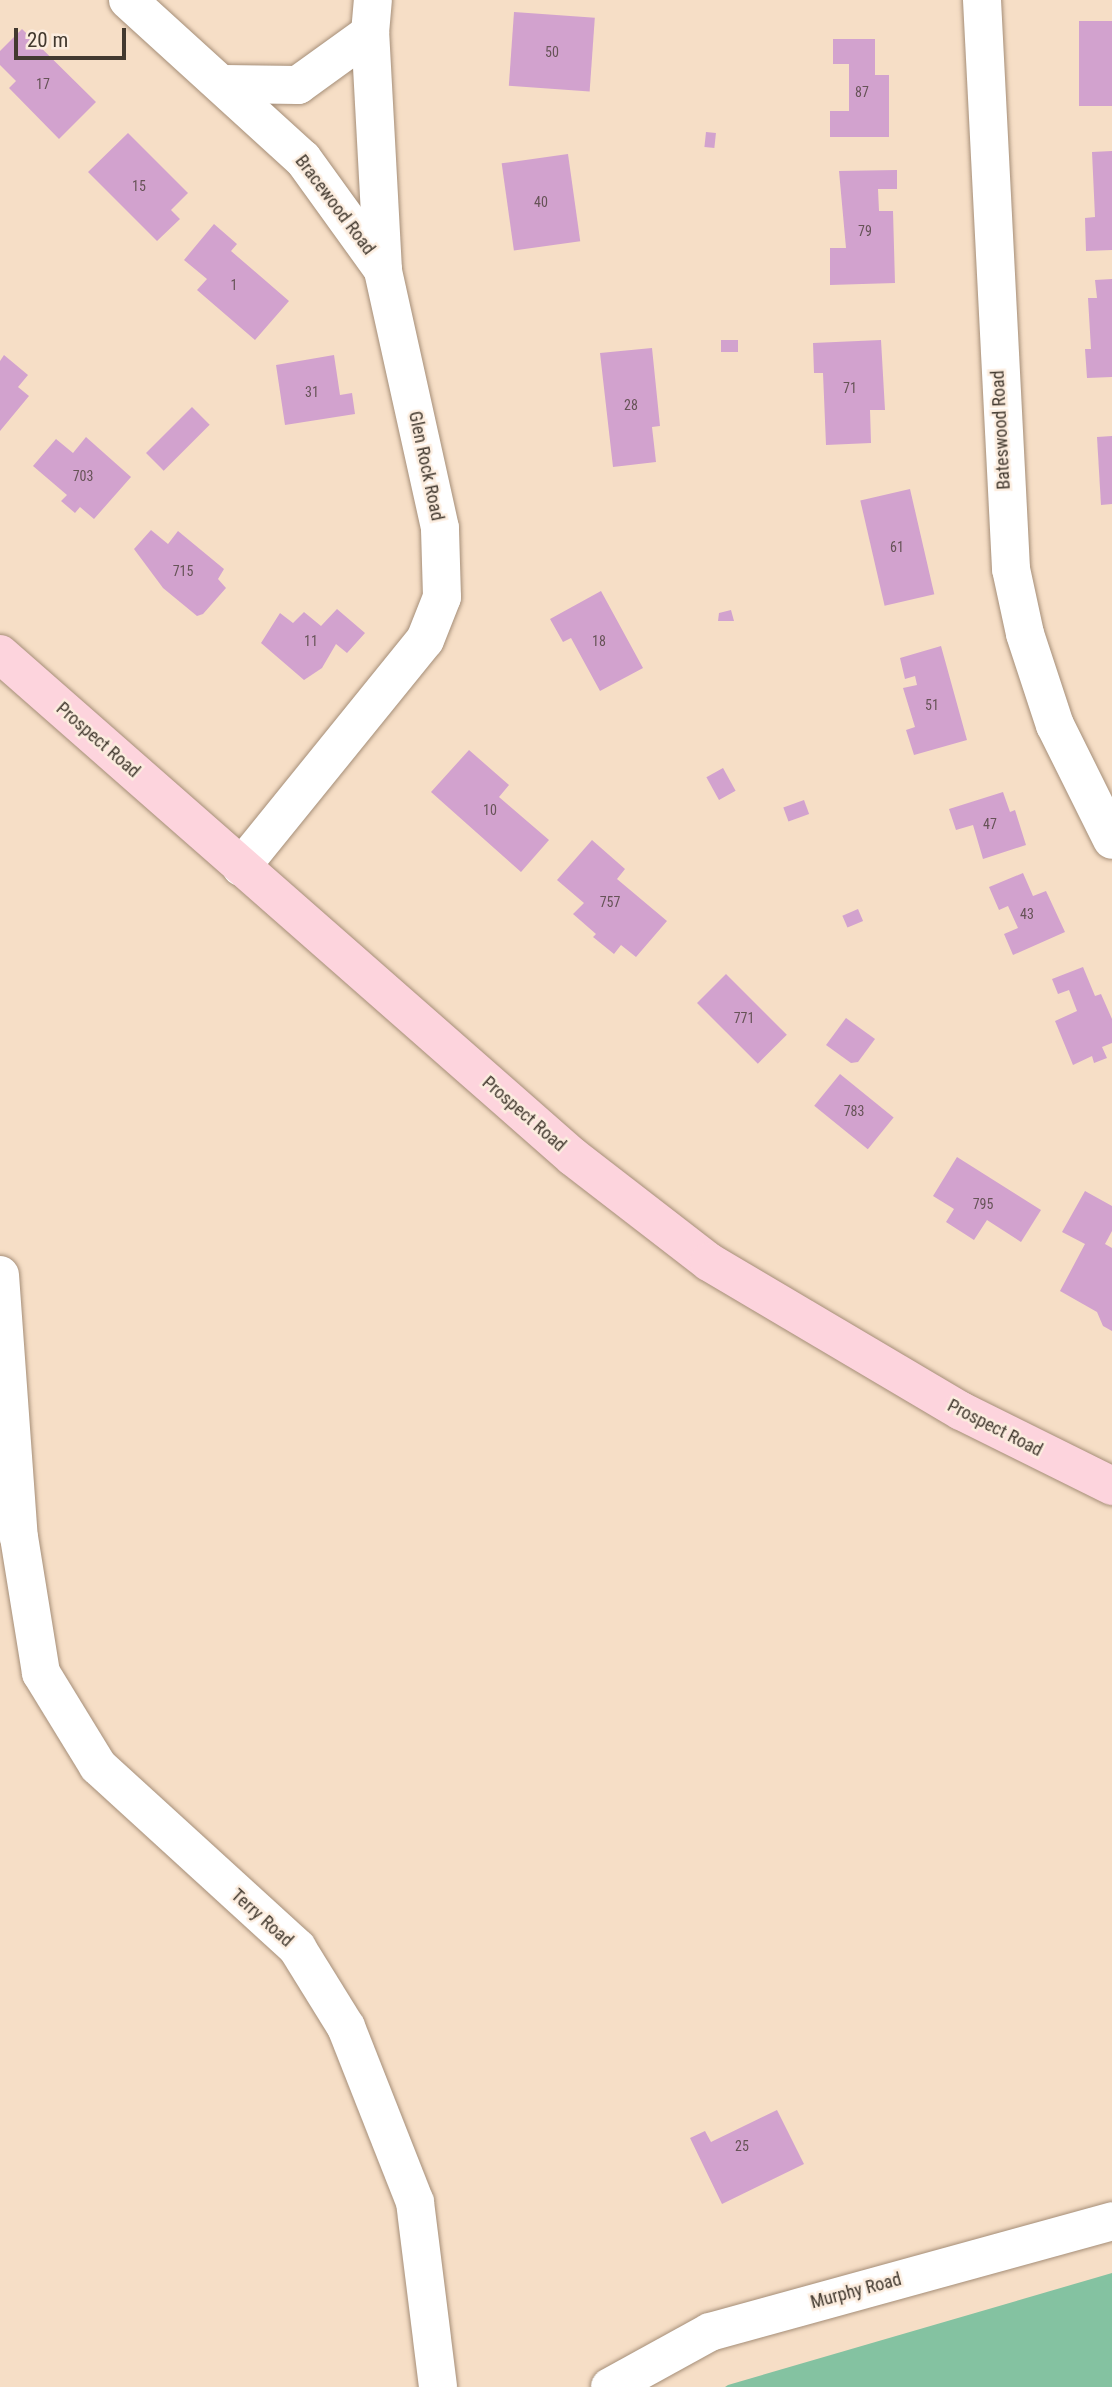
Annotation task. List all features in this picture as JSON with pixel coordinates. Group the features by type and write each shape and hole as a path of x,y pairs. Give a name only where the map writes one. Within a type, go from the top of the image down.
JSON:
{"main road":[{"name":"Prospect Road","path":"0,654 573,1157 709,1262 961,1411 1112,1486"}],"street":[{"name":"Bracewood Road","path":"128,0 224,84 303,159 383,270"},
{"name":"Bateswood Road","path":"982,0 1011,569 1025,634 1055,725 1112,840"},
{"path":"224,84 298,85 371,16"},
{"name":"Glen Rock Road","path":"241,867 425,640 442,597 440,528 383,270 371,16"},
{"name":"Terry Road","path":"0,1275 19,1536 41,1673 98,1766 297,1948 346,2027 415,2202 438,2387"},
{"name":"Murphy Road","path":"610,2387 710,2332 1112,2221"}],"green space":[{"path":"1112,2273 1112,2387 725,2387 728,2385"}],"building":[{"path":"514,12 595,18 590,91 509,86"},
{"path":"1079,21 1112,21 1112,106 1079,106"},
{"path":"22,29 96,102 59,139 9,88 16,81 0,65 0,51"},
{"path":"833,39 875,39 875,75 889,75 889,137 830,137 830,111 849,111 849,64 833,64"},
{"path":"706,132 716,133 714,148 704,147"},
{"path":"128,133 188,193 171,210 180,219 157,241 88,172"},
{"path":"1112,151 1112,250 1086,251 1085,218 1095,217 1092,152"},
{"path":"568,154 580,241 514,250 502,163"},
{"path":"897,170 897,189 878,189 879,211 893,211 895,283 830,285 830,248 846,248 839,171"},
{"path":"214,224 237,244 231,251 289,301 255,340 197,290 207,279 184,260"},
{"path":"1112,279 1112,377 1087,378 1085,349 1091,349 1088,298 1097,298 1095,280"},
{"path":"721,340 738,340 738,352 721,352"},
{"path":"881,340 885,410 870,410 871,443 826,445 823,373 814,373 813,343"},
{"path":"652,348 660,426 652,427 656,462 613,467 600,353"},
{"path":"4,355 28,375 18,387 29,396 0,431 0,361"},
{"path":"334,355 340,395 352,393 355,414 285,425 276,365"},
{"path":"192,407 210,425 164,471 146,453"},
{"path":"1112,436 1112,504 1101,505 1097,437"},
{"path":"86,437 131,477 94,519 80,507 75,513 61,501 67,495 33,466 56,439 73,453"},
{"path":"910,489 934,594 885,606 860,500"},
{"path":"151,530 168,544 178,531 224,569 218,579 226,588 203,614 197,616 163,588 134,549"},
{"path":"601,591 643,668 600,691 571,638 563,642 550,619"},
{"path":"337,609 365,633 347,653 336,644 322,668 304,680 261,643 280,613 293,623 304,612 321,626"},
{"path":"731,610 734,621 718,621 719,613"},
{"path":"941,646 967,740 914,755 906,730 915,727 903,688 917,685 915,676 905,679 900,658"},
{"path":"469,750 509,785 499,797 549,840 521,872 431,792"},
{"path":"723,768 736,791 719,800 706,777"},
{"path":"1003,792 1010,812 1015,810 1026,845 983,859 973,825 956,830 949,809"},
{"path":"804,800 809,814 788,822 783,808"},
{"path":"592,840 625,869 617,879 667,921 636,957 621,945 614,954 593,937 596,934 573,914 584,903 557,880"},
{"path":"1023,873 1033,896 1046,891 1065,932 1013,955 1004,934 1018,928 1008,906 999,910 989,887"},
{"path":"858,909 863,921 847,928 842,916"},
{"path":"1083,967 1095,996 1101,994 1112,1019 1112,1043 1102,1047 1107,1058 1094,1063 1092,1056 1073,1065 1055,1021 1077,1011 1069,990 1058,994 1052,979"},
{"path":"726,974 787,1035 758,1064 697,1003"},
{"path":"846,1018 875,1039 858,1062 851,1063 826,1045"},
{"path":"840,1074 894,1117 868,1149 814,1106"},
{"path":"957,1157 1041,1210 1021,1242 987,1220 974,1240 946,1222 954,1209 933,1196"},
{"path":"1085,1191 1112,1206 1112,1231 1105,1244 1112,1248 1112,1331 1103,1326 1097,1312 1060,1291 1085,1244 1062,1232"},
{"path":"777,2110 804,2164 722,2204 690,2138 705,2131 711,2142"}]}
